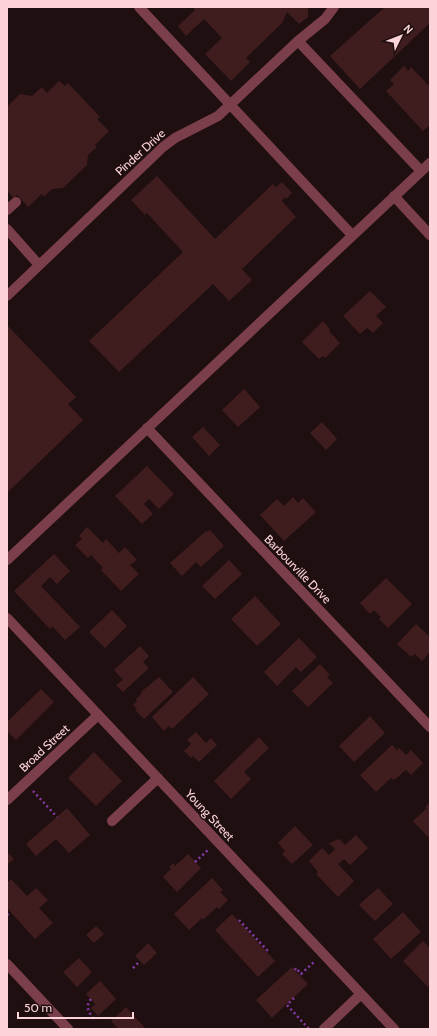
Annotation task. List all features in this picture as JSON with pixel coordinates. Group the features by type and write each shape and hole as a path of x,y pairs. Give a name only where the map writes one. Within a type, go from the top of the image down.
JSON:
{"street":[{"path":"139,7 352,235"},
{"name":"Pinder Drive","path":"7,296 163,147 174,138 218,116 298,41 325,19 334,7"},
{"path":"298,41 421,171"},
{"path":"7,560 430,163"},
{"path":"394,196 430,235"},
{"path":"7,210 16,202"},
{"path":"7,229 40,265"},
{"name":"Barbourville Drive","path":"147,428 430,727"},
{"name":"Young Street","path":"7,618 394,1029"},
{"name":"Broad Street","path":"7,800 98,715"},
{"path":"112,821 158,778"},
{"path":"7,964 68,1029"},
{"path":"324,1029 361,994"}],"path":[{"path":"25,783 57,817"},
{"path":"195,862 217,841"},
{"path":"7,915 10,912"},
{"path":"239,920 267,950 266,951"},
{"path":"295,970 296,968 301,974 323,953"},
{"path":"133,968 140,960"},
{"path":"294,998 287,1005 309,1029"},
{"path":"91,999 87,1004 87,1007 95,1021"}],"building":[{"path":"193,7 308,7 308,17 299,24 287,12 282,23 246,58 250,62 231,81 205,54 222,38 204,19 186,36 178,26 195,10"},
{"path":"385,7 430,7 430,23 360,89 330,56"},
{"path":"404,66 408,71 411,67 430,87 430,125 423,131 386,91 394,84 390,80"},
{"path":"59,81 65,86 68,83 100,117 97,119 109,131 95,145 97,147 88,155 87,165 63,188 52,189 44,197 42,194 28,207 17,195 14,198 7,191 7,107 20,94 32,96 42,87 47,93"},
{"path":"157,176 215,239 273,184 276,187 282,182 292,193 286,199 285,197 282,201 296,217 242,269 252,280 229,301 213,284 119,372 89,341 183,252 147,213 145,215 131,200"},
{"path":"370,291 386,307 376,316 383,323 373,333 367,328 360,334 343,316"},
{"path":"323,321 330,329 329,331 340,343 325,358 323,356 319,359 302,342"},
{"path":"7,325 76,397 68,404 83,420 7,493"},
{"path":"244,389 260,407 238,427 222,410"},
{"path":"322,422 337,439 326,450 310,433"},
{"path":"203,427 220,445 209,456 192,437"},
{"path":"147,466 174,494 159,509 149,499 144,504 153,514 142,524 115,496"},
{"path":"293,497 298,503 303,498 316,512 284,541 260,515 277,499 284,506"},
{"path":"87,527 103,543 106,539 119,553 125,547 137,560 130,565 139,574 121,591 101,570 103,568 91,555 88,558 75,545 82,539 79,536"},
{"path":"210,530 224,546 201,567 196,562 182,576 170,563 206,531 207,532"},
{"path":"54,554 70,571 57,584 50,577 41,586 80,627 65,640 52,626 50,629 14,591"},
{"path":"229,560 242,574 215,599 202,586"},
{"path":"386,578 412,604 388,628 379,619 381,617 374,610 370,614 360,603"},
{"path":"255,596 281,624 257,646 231,619"},
{"path":"112,610 127,626 105,648 89,632"},
{"path":"416,624 430,637 430,652 422,661 415,654 411,657 397,644"},
{"path":"299,638 317,657 301,672 296,667 277,686 264,672"},
{"path":"140,646 149,656 143,662 149,668 123,692 116,685 123,680 114,670"},
{"path":"320,664 330,675 327,677 333,683 308,707 292,691"},
{"path":"159,677 173,692 144,719 135,710 137,709 133,705 142,693 141,692"},
{"path":"193,677 209,694 172,729 169,726 164,731 152,717"},
{"path":"41,689 54,702 16,740 7,731 7,722"},
{"path":"370,716 385,733 354,762 339,746"},
{"path":"196,732 206,743 211,738 217,745 199,762 193,756 191,758 184,751 191,744 187,740"},
{"path":"259,737 269,748 244,772 251,779 231,799 214,781"},
{"path":"392,745 397,750 399,748 406,755 411,750 423,763 411,775 406,770 394,780 391,778 376,792 360,775"},
{"path":"94,752 122,781 96,806 68,778"},
{"path":"430,802 430,839 413,821 427,808 425,807"},
{"path":"67,808 90,835 69,853 56,839 36,856 26,844"},
{"path":"295,826 313,845 292,864 282,854 285,851 278,843"},
{"path":"356,835 368,848 350,865 344,859 338,864 354,881 338,897 316,874 318,872 309,861 322,848 329,855 335,849 329,843 339,839 345,845"},
{"path":"7,852 14,859 7,865"},
{"path":"188,854 201,868 177,892 163,877 171,869 169,867 173,863 175,866"},
{"path":"212,878 223,890 220,892 228,900 219,909 217,907 189,930 174,914"},
{"path":"11,879 27,896 36,888 48,900 39,908 53,923 35,939 7,908 7,883"},
{"path":"378,888 393,904 375,921 359,905"},
{"path":"403,912 421,932 391,959 373,939"},
{"path":"232,914 275,961 258,977 215,930"},
{"path":"96,926 104,934 94,943 86,935"},
{"path":"423,941 430,948 430,985 428,987 403,961"},
{"path":"148,943 157,953 144,965 135,956"},
{"path":"79,958 92,972 77,987 63,972"},
{"path":"292,967 308,984 272,1018 256,1000"},
{"path":"100,981 116,999 98,1016 91,1008 95,1004 86,994"},
{"path":"126,1007 146,1029 119,1029 111,1021"}]}
